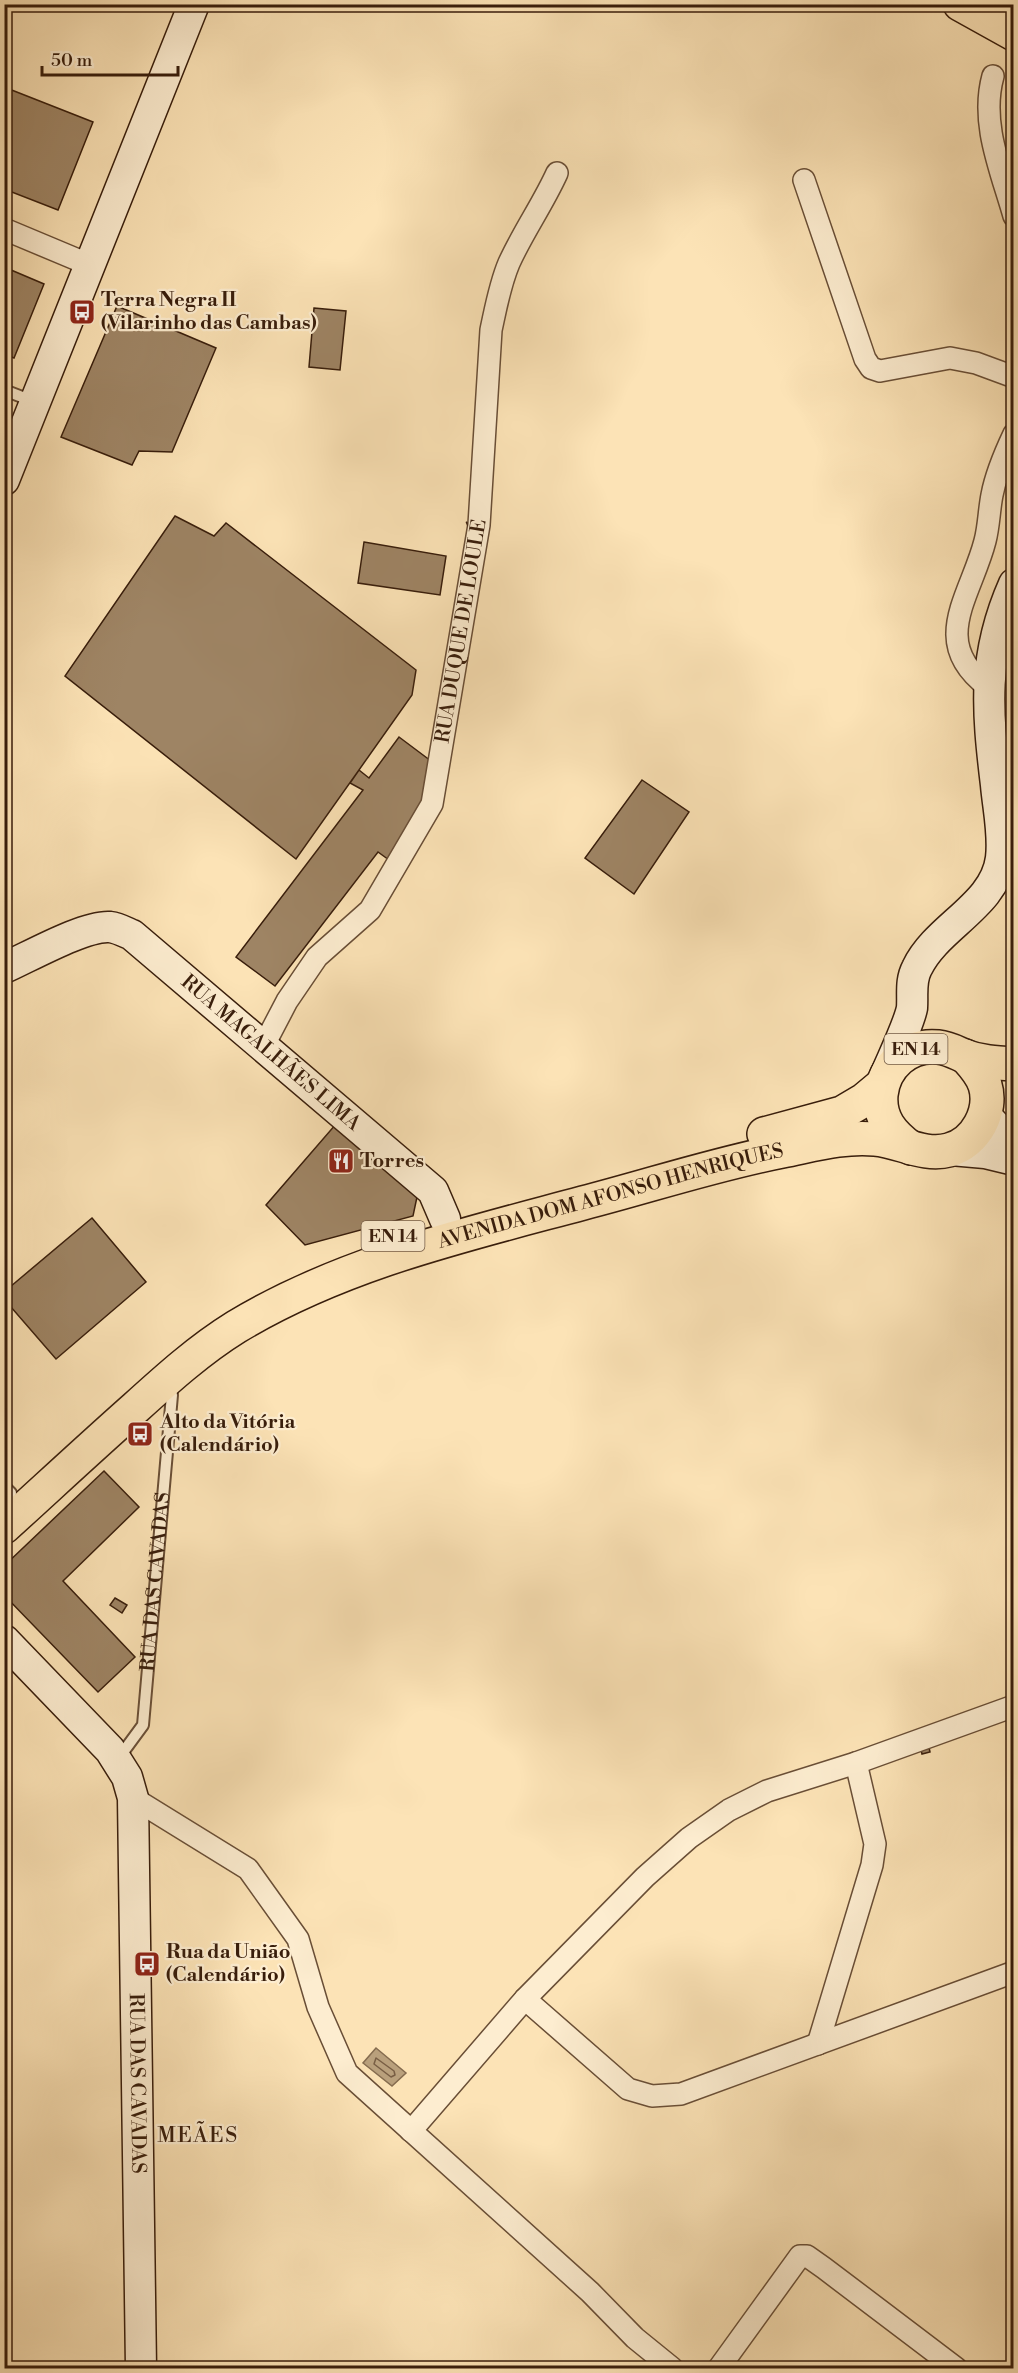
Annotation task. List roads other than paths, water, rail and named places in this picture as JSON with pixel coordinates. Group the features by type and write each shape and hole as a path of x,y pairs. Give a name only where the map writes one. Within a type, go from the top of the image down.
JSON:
{"main road":[{"path":"960,4 1014,34"},
{"name":"AVENIDA DOM AFONSO HENRIQUES","path":"7,1493 178,1344 224,1311 267,1286 327,1259 445,1219 842,1113 864,1100 884,1080 897,1061 912,1051 930,1047 957,1052 991,1063 1014,1064"},
{"name":"EN 14","path":"957,1052 978,1069 995,1104"},
{"name":"EN 14","path":"884,1080 880,1103 885,1121 895,1137 910,1148"},
{"path":"951,1150 966,1142 995,1104"},
{"name":"AVENIDA DOM AFONSO HENRIQUES","path":"4,1527 164,1395 191,1358 235,1328 277,1304 331,1278 463,1235 767,1154 847,1138 879,1139 930,1153 951,1150"}],"street":[{"path":"4,480 194,4"},
{"path":"993,76 987,110 990,133 1014,216"},
{"name":"RUA DUQUE DE LOULÉ","path":"263,1047 287,1001 317,957 370,910 432,804 478,525 491,330 500,285 509,262 544,202 557,173"},
{"path":"804,180 865,359 871,368 880,371 950,358 975,363 1014,377"},
{"path":"4,229 90,265"},
{"path":"988,687 968,670 960,656 958,625 961,606 984,545 996,477 1014,434"},
{"path":"884,1080 912,1010 912,983 916,968 935,943 983,895 993,883 999,870 1002,842 988,687 995,635 1014,584"},
{"name":"RUA MAGALHÃES LIMA","path":"4,968 91,929 108,927 132,935 433,1191 445,1219"},
{"path":"912,1010 957,1052"},
{"path":"995,1104 1014,1145"},
{"path":"951,1150 985,1153 1014,1160"},
{"name":"RUA DAS CAVADAS","path":"4,1640 110,1750 127,1777 133,1798 141,2368"},
{"path":"411,2131 525,1999 645,1877 689,1838 729,1810 767,1791 856,1763 1014,1706"},
{"path":"818,2044 872,1865 875,1844 856,1763"},
{"path":"133,1798 248,1869 298,1939 318,2007 347,2073 590,2292 634,2338 672,2368"},
{"path":"525,1999 628,2089 652,2096 681,2094 1014,1972"},
{"path":"719,2368 793,2264 800,2256 807,2256 956,2368"}],"lane":[{"path":"4,390 35,402"},
{"name":"RUA DAS CAVADAS","path":"117,1761 143,1725 164,1395"}],"water":[{"path":"376,2048 406,2073 392,2086 363,2063"}],"place":[{"name":"Terra Negra II (Vilarinho das Cambas)","path":"82,312"},
{"name":"Torres","path":"341,1161"},
{"name":"Alto da Vitória (Calendário)","path":"140,1434"},
{"name":"Rua da União (Calendário)","path":"147,1964"}],"district":[{"name":"MEÃES","path":"198,2136"}]}
